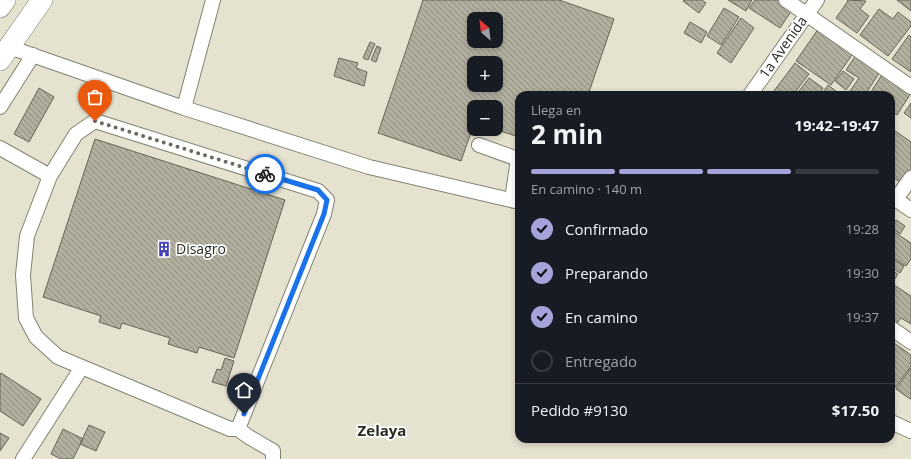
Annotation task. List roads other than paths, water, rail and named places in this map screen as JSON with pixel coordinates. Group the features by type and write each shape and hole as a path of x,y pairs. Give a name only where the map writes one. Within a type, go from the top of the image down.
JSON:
{"highway":[{"path":"0,7 5,0"},
{"path":"5,54 42,0"}],"street":[{"path":"184,108 213,0"},
{"path":"786,0 911,87"},
{"name":"1a Avenida","path":"753,91 817,0"},
{"path":"5,54 33,55 184,108 369,167 515,201"},
{"path":"0,107 33,55"},
{"path":"238,428 324,214 327,200 318,190 95,121 76,134 50,176 27,236 23,275 26,318 36,337 58,357 230,429 238,428 249,437 273,451 273,459"},
{"path":"479,145 515,159"},
{"path":"0,148 50,176"},
{"path":"895,196 911,178"},
{"path":"895,199 911,210"},
{"path":"895,331 911,342"},
{"path":"23,459 82,367"},
{"path":"895,424 911,432"}],"place":[{"name":"Disagro","path":"164,249"}],"district":[{"name":"Zelaya","path":"382,431"}]}
